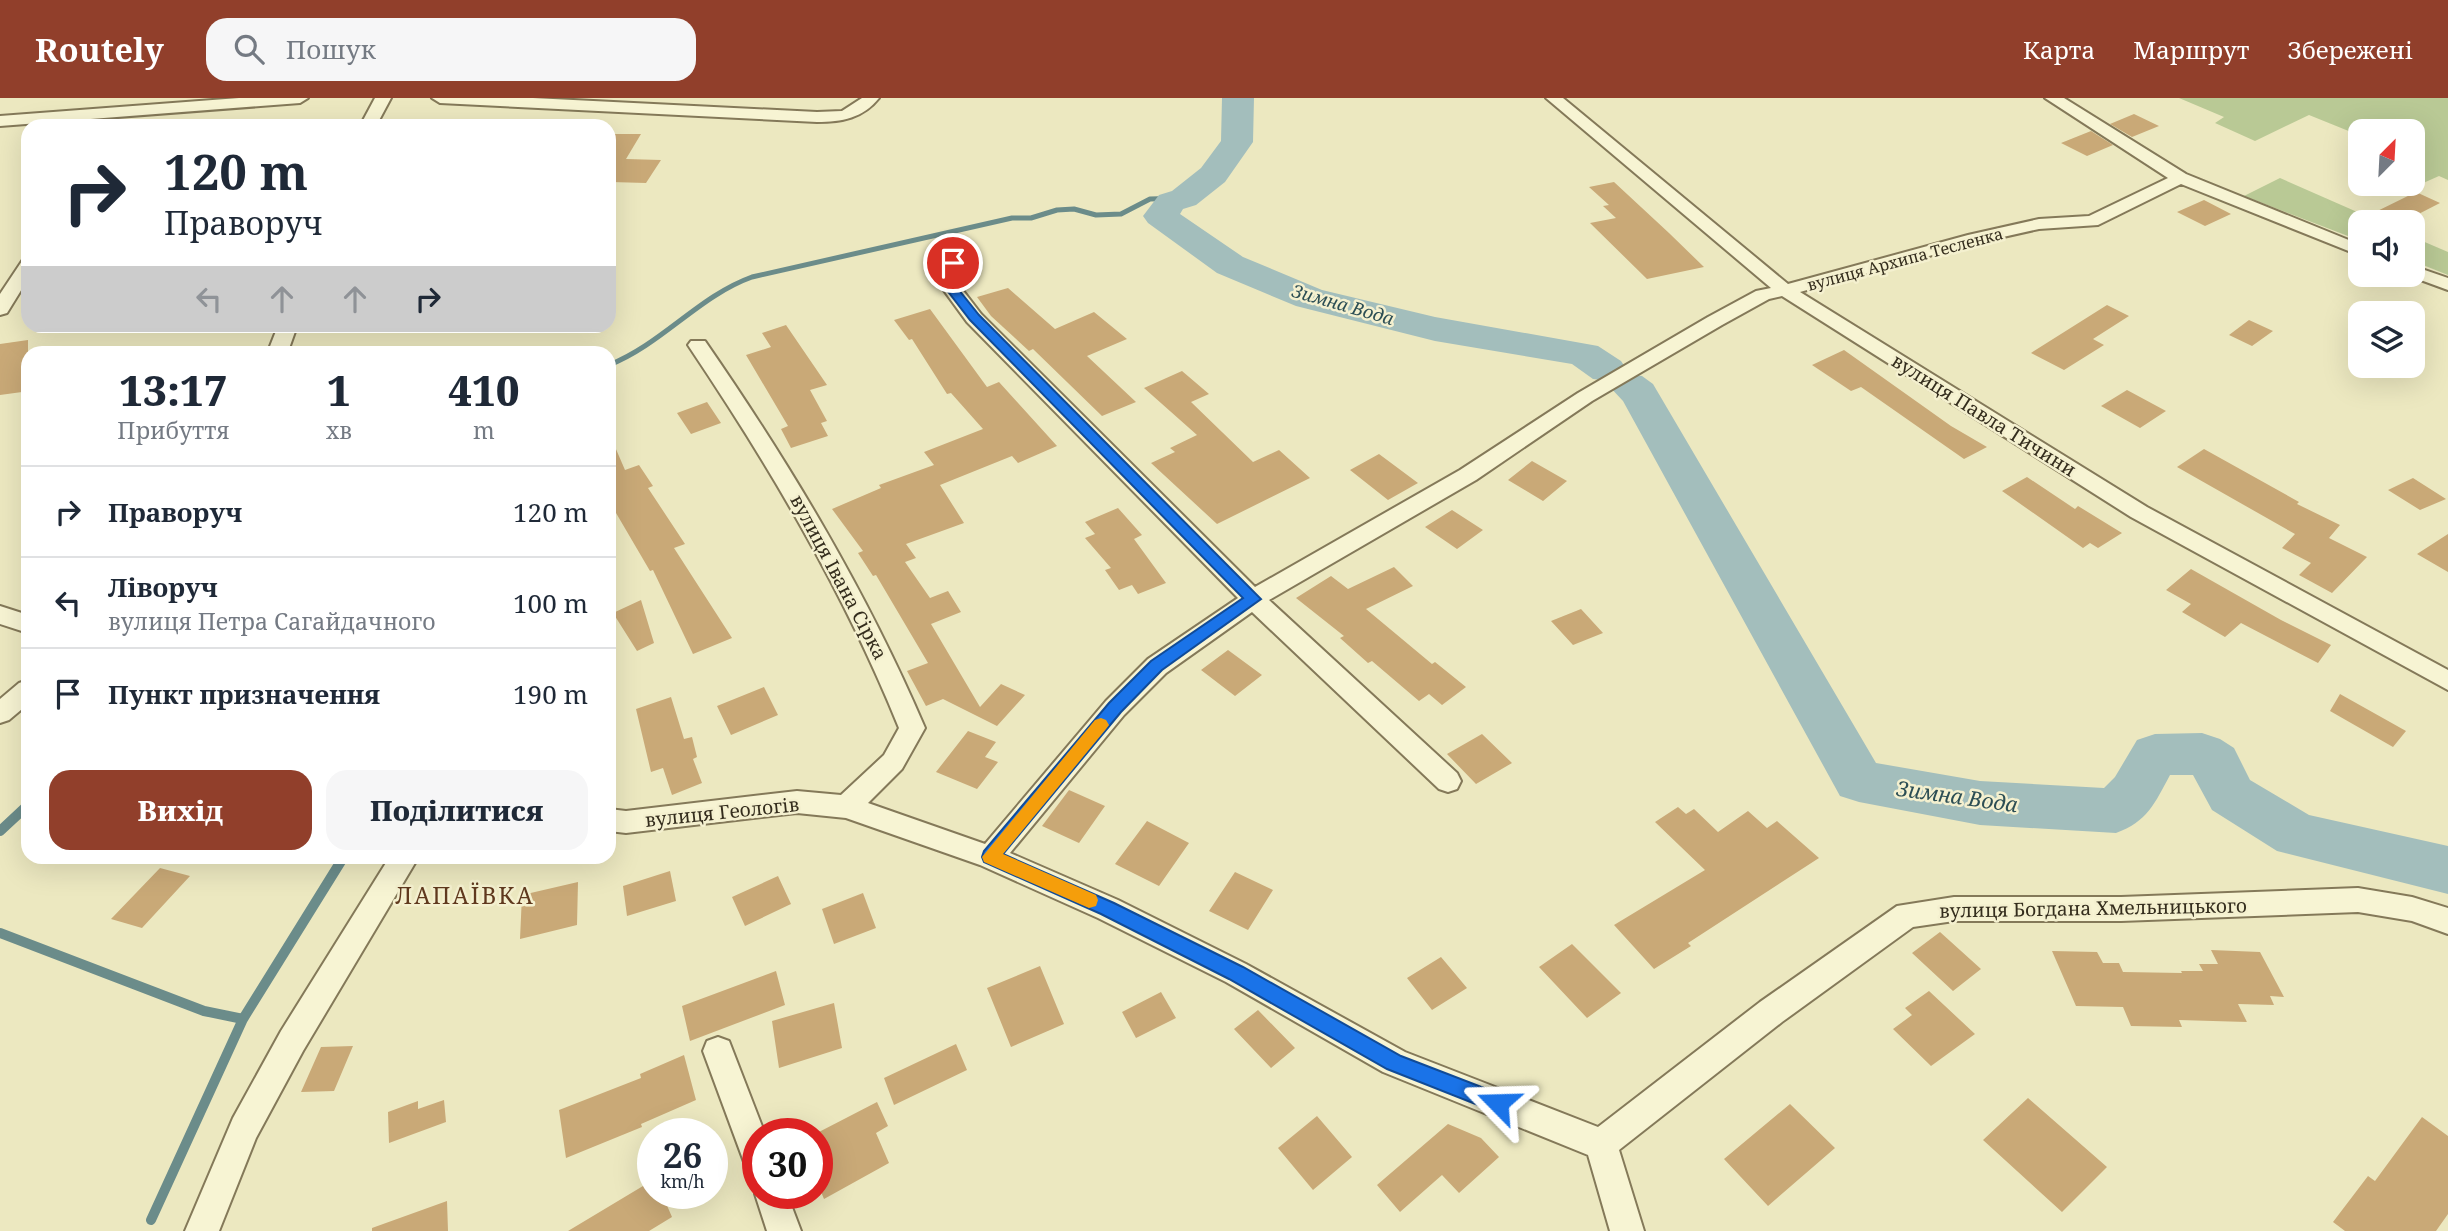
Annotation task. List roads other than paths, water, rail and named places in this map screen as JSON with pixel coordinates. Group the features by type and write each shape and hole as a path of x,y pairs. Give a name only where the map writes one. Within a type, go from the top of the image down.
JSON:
{"street":[{"path":"59,119 300,98"},
{"path":"372,119 383,98"},
{"path":"440,98 817,117 841,117 857,112 871,98"},
{"name":"вулиця Павла Тичини","path":"1554,98 1786,291 2140,512 2448,681"},
{"path":"2053,98 2180,178 2348,246"},
{"path":"131,119 136,112"},
{"name":"вулиця Архипа Тесленка","path":"990,857 1115,708 1157,666 1253,599 1468,475 1585,397 1763,295 1968,240 2039,224 2092,221 2180,178"},
{"path":"953,263 945,274 949,285 974,318 1253,599 1448,781"},
{"path":"2425,275 2448,284"},
{"path":"0,309 21,276"},
{"name":"вулиця Івана Сірка","path":"698,345 760,435 826,546 873,634 912,728 906,745 890,767 846,807"},
{"path":"0,615 21,622"},
{"path":"0,713 21,696"},
{"name":"вулиця Геологів","path":"616,821 626,822 797,802 846,807 990,857 1108,909 1224,967 1394,1062 1601,1144"},
{"path":"202,1231 250,1118 292,1041 400,864"},
{"name":"вулиця Богдана Хмельницького","path":"1601,1144 1771,1012 1907,915 1954,909 2121,909 2358,900 2412,909 2448,921"},
{"path":"718,1051 743,1118"},
{"path":"1601,1144 1627,1231"},
{"path":"776,1209 784,1231"}],"waterway":[{"name":"Зимна Вода","path":"1238,98 1237,142 1213,175 1184,198 1171,202 1160,216 1230,265 1309,298 1435,329 1584,354 1607,370"},
{"path":"616,362 646,345 715,296 752,277 1012,218 1031,218 1057,210 1074,209 1096,215 1121,214 1150,199 1184,198"},
{"name":"Зимна Вода","path":"1628,385 1639,393 1859,781 1980,803 2116,811 2134,792 2155,755 2202,754 2216,763 2231,795 2296,835 2448,870"},
{"path":"0,831 21,812"},
{"path":"243,1019 339,864"},
{"path":"0,933 204,1011 243,1019"},
{"path":"151,1220 243,1019"}],"district":[{"name":"ЛАПАЇВКА","path":"465,895"}]}
